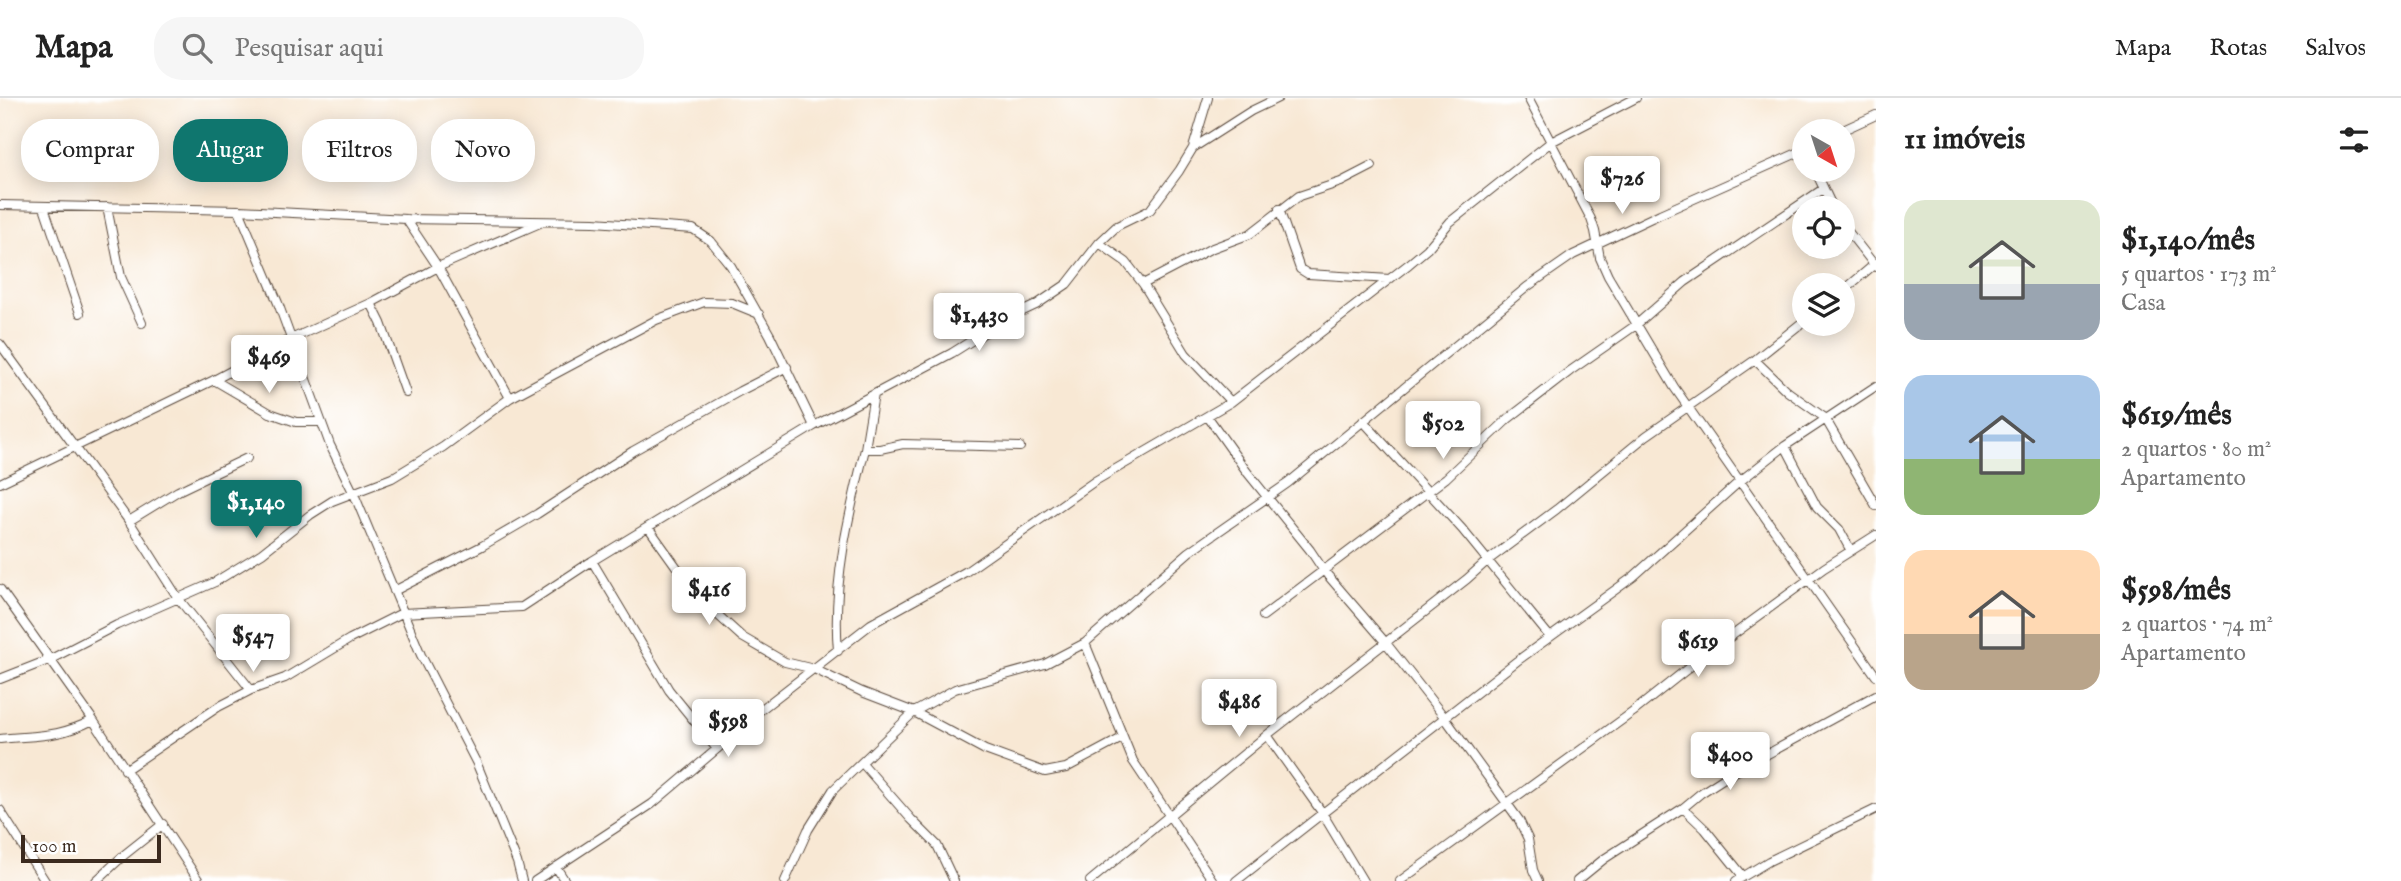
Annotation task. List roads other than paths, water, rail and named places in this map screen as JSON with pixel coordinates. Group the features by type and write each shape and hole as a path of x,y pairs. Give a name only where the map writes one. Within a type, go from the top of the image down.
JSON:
{"street":[{"path":"125,770 218,707 251,690 285,678 350,639 402,613 522,607 592,561 814,426 952,353 1067,284 1099,243 1117,226 1150,210 1193,148 1208,98"},
{"path":"1193,148 1251,111 1278,98"},
{"path":"1528,98 1591,219 1600,258 1636,326 1687,407 1876,676"},
{"path":"535,881 652,804 754,715 871,624 980,563 1095,481 1231,402 1427,249 1450,222 1551,142 1636,98"},
{"path":"1855,125 1876,115"},
{"path":"785,881 820,808 833,790 914,712 955,689 1045,664 1084,643 1189,552 1268,498 1528,287 1573,256 1792,155"},
{"path":"1143,284 1209,249 1261,227 1279,209 1299,196 1340,182 1373,166"},
{"path":"1820,182 1827,196"},
{"path":"1263,616 1446,478 1508,419 1570,370 1636,326 1685,282 1823,189"},
{"path":"0,205 239,210 406,219 643,224 693,229 711,241 731,265 787,367 814,426"},
{"path":"44,207 80,313"},
{"path":"107,207 118,268 142,323"},
{"path":"1279,209 1300,269 1308,274 1390,279"},
{"path":"239,210 278,303 321,422 354,494 402,613 477,764 517,862 522,881"},
{"path":"406,219 438,267 510,398"},
{"path":"0,483 214,380 291,339 371,303 438,267 543,221"},
{"path":"1855,240 1875,265 1855,281"},
{"path":"1099,243 1126,262 1143,284 1186,354 1231,402"},
{"path":"0,679 51,659 117,625 239,569 332,501 392,478 443,447 510,398 656,320 704,302 732,303 759,314"},
{"path":"371,303 395,358 406,393"},
{"path":"1090,881 1266,735 1557,509 1646,436 1755,360 1792,331"},
{"path":"0,344 129,521 178,598 251,690"},
{"path":"1755,360 1787,391 1825,418 1876,506"},
{"path":"394,591 504,533 634,451 787,367"},
{"path":"214,380 270,413 296,422 321,422"},
{"path":"1236,881 1550,637 1633,577 1739,482 1785,446 1876,386"},
{"path":"838,651 835,622 846,539 866,449 874,394"},
{"path":"1208,417 1324,571 1386,642 1445,718 1507,803 1528,839 1533,870 1538,881"},
{"path":"1363,421 1462,529 1550,637"},
{"path":"866,449 922,443 1020,447"},
{"path":"1785,446 1817,507 1839,529 1852,551"},
{"path":"129,521 178,491 247,458"},
{"path":"648,527 698,597 742,637 785,662 814,669 862,692 914,712 985,750 1045,772 1066,768 1122,738"},
{"path":"1400,881 1809,580 1876,535"},
{"path":"592,561 668,691 718,749"},
{"path":"0,589 93,720 199,881"},
{"path":"1084,643 1138,771 1213,881"},
{"path":"1577,881 1604,859 1729,775 1876,695"},
{"path":"0,739 56,735 93,720"},
{"path":"1266,735 1322,813 1363,881"},
{"path":"862,763 937,845 954,881"},
{"path":"1683,808 1705,830 1740,878 1780,855 1876,809"},
{"path":"0,810 45,881"},
{"path":"96,881 163,824"},
{"path":"556,867 565,881"}]}
